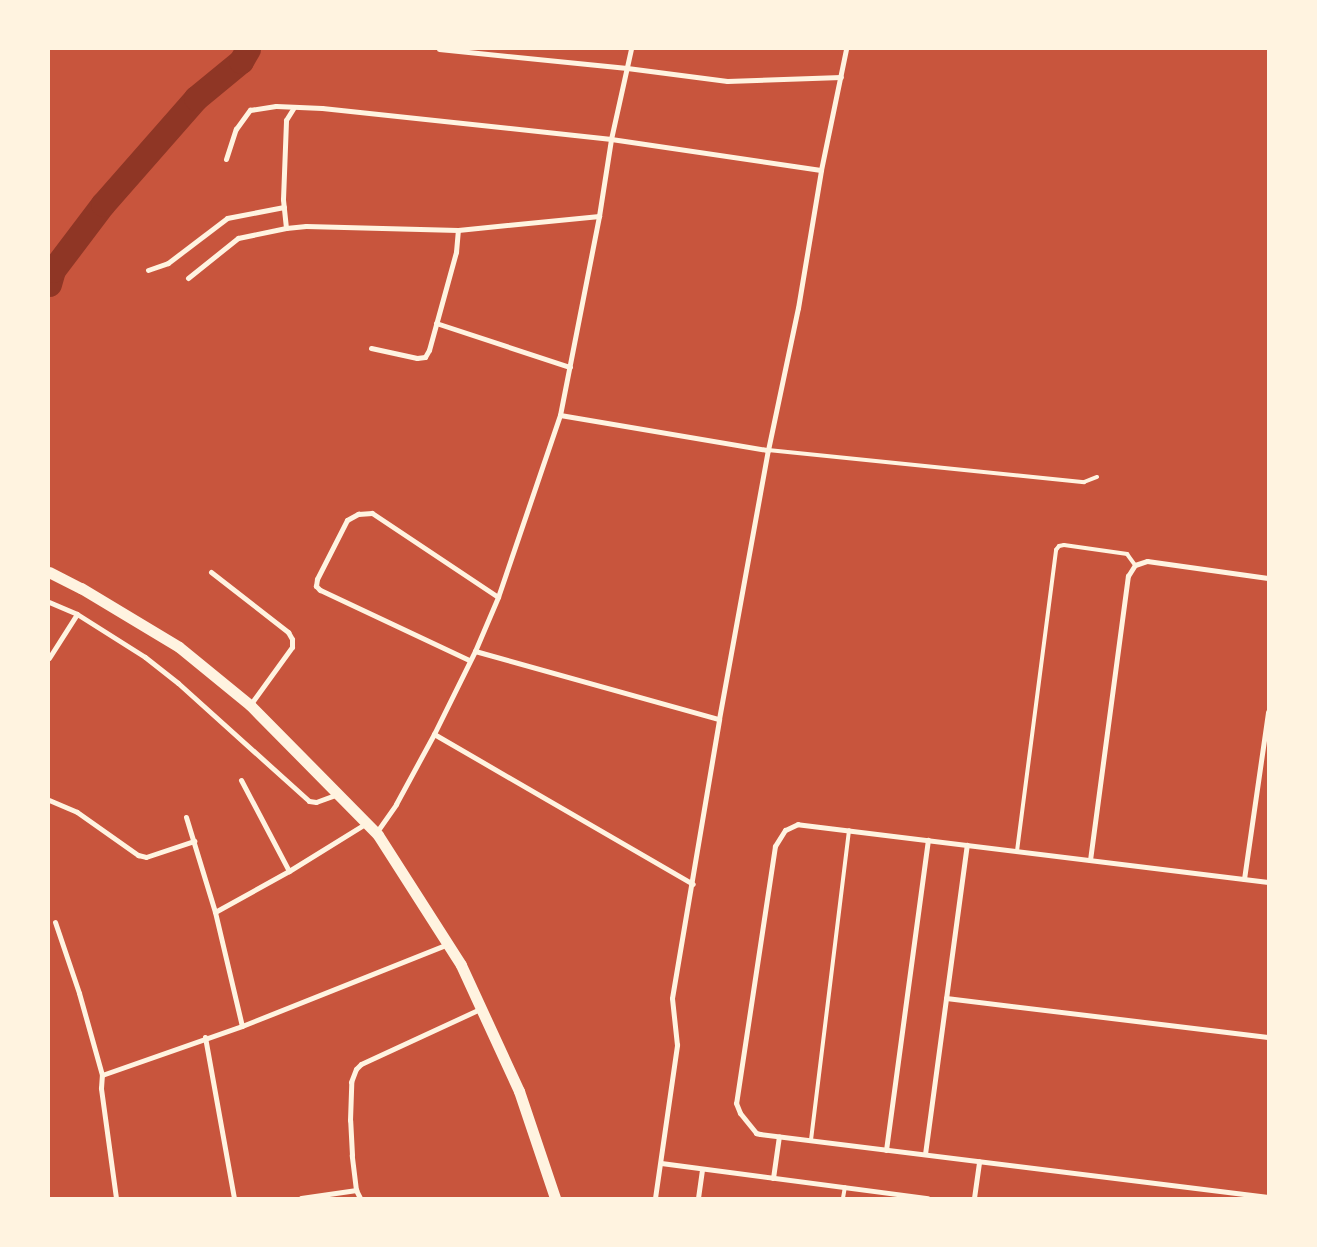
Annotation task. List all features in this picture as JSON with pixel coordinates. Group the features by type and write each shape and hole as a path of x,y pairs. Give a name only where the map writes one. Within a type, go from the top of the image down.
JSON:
{"main road":[{"path":"49,572 81,588 179,647 250,705 376,833 461,965 519,1091 555,1198"}],"street":[{"path":"439,49 627,68 727,81 841,77"},
{"path":"376,833 396,804 434,734 469,660 475,652 498,597 560,415 599,216 611,139 631,49"},
{"path":"656,1198 677,1045 672,998 719,719 768,450 798,308 821,170 846,49"},
{"path":"226,159 236,129 250,110 260,107 294,107 322,108 611,139 821,170"},
{"path":"286,228 284,207 286,120 294,107"},
{"path":"148,270 168,263 227,218 284,207"},
{"path":"188,278 238,238 286,228 306,226 458,230 599,216"},
{"path":"371,348 417,358 425,356 430,350 456,252 458,230"},
{"path":"436,323 570,366"},
{"path":"560,415 768,450"},
{"path":"469,660 320,590 316,586 317,579 348,520 358,514 372,513 498,597"},
{"path":"1090,860 1128,576 1136,564 1147,561 1268,578"},
{"path":"211,572 288,632 292,639 292,647 250,705"},
{"path":"49,602 77,614 145,657 178,683 309,801 316,802 338,794"},
{"path":"49,658 77,614"},
{"path":"475,652 719,719"},
{"path":"1244,879 1268,712"},
{"path":"434,734 692,884"},
{"path":"241,780 290,871"},
{"path":"49,800 78,812 138,855 146,857 194,841"},
{"path":"186,817 215,912 242,1026"},
{"path":"215,912 290,871 366,823"},
{"path":"1268,882 798,824 785,830 775,846 736,1103 740,1113 756,1133 760,1134 1268,1196"},
{"path":"886,1150 928,840"},
{"path":"925,1154 967,845"},
{"path":"55,922 79,993 102,1075 101,1088 116,1198"},
{"path":"102,1075 205,1037 242,1026 448,944"},
{"path":"946,998 1268,1037"},
{"path":"360,1198 356,1190 350,1120 351,1082 356,1069 361,1064 481,1008"},
{"path":"205,1037 234,1198"},
{"path":"773,1178 779,1136"},
{"path":"974,1198 979,1161"},
{"path":"661,1163 928,1198"},
{"path":"698,1198 702,1168"},
{"path":"302,1198 356,1190"}],"lane":[{"path":"768,450 1084,482 1097,477"},
{"path":"1017,851 1056,550 1059,546 1064,545 1127,554 1136,564"},
{"path":"811,1140 849,830"},
{"path":"843,1198 845,1187"}],"waterway":[{"path":"49,284 53,270 103,204 196,98 241,61 248,49"}]}
